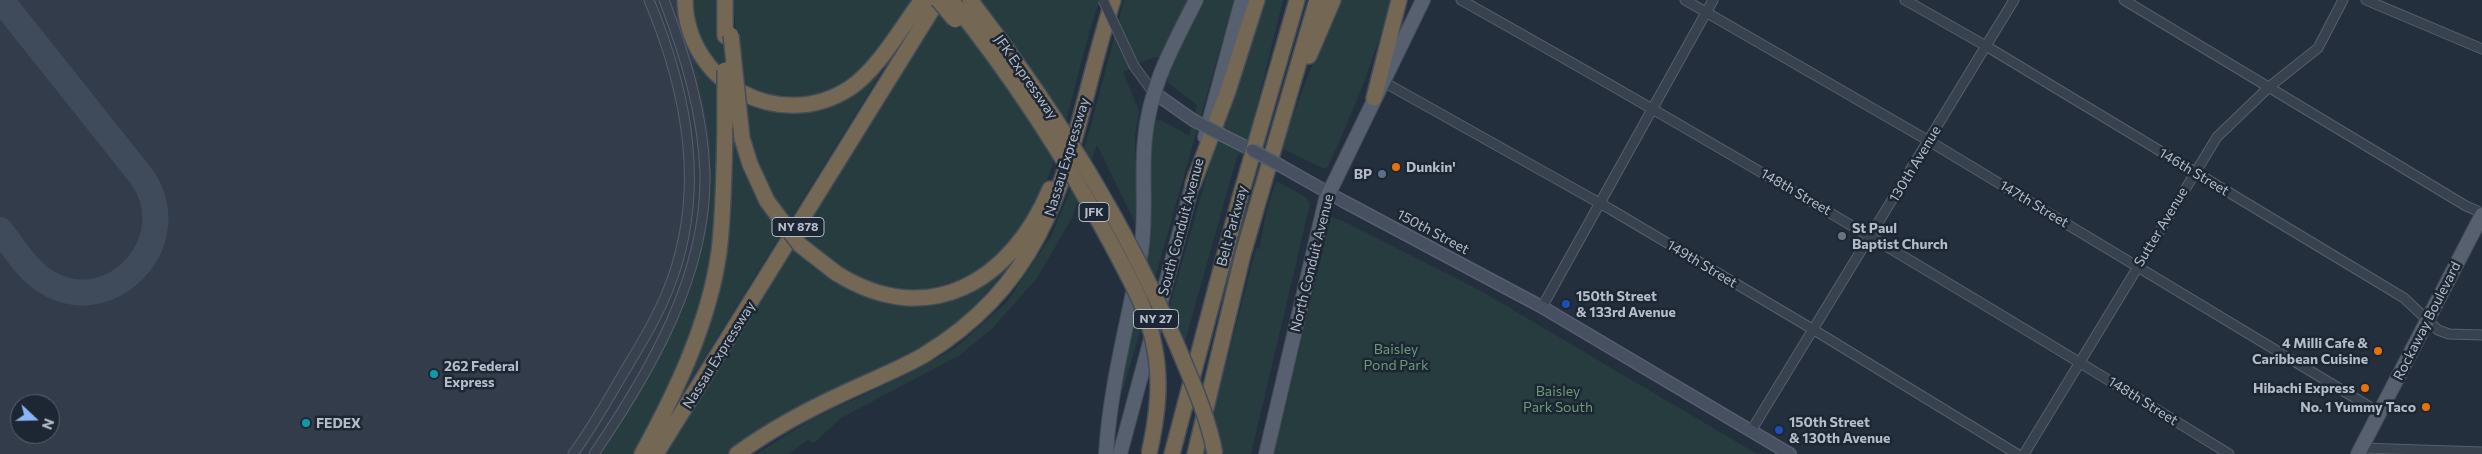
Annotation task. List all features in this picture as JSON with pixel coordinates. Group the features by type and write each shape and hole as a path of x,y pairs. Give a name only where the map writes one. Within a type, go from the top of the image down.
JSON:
{"highway":[{"path":"685,0 687,22 693,40 713,72 733,89 750,98 770,104 790,106 821,101 840,94 856,83 871,69 922,0"},
{"path":"726,0 728,35 742,138 750,164 767,201 800,244 836,273 874,292 916,298 952,292 990,273 1013,251 1037,215 1087,94"},
{"path":"938,0 1029,106"},
{"name":"Nassau Expressway","path":"656,454 938,0"},
{"name":"JFK Expressway","path":"951,0 1029,106 1101,225 1129,279 1150,327 1157,361 1158,396 1149,454"},
{"name":"JFK Expressway","path":"970,0 1048,108 1116,220 1174,338 1199,400 1215,454"},
{"name":"Nassau Expressway","path":"738,454 795,417 921,356 959,331 992,301 1025,260 1051,213 1067,164 1113,0"},
{"path":"1193,184 1228,91 1257,0"},
{"name":"Belt Parkway","path":"1172,454 1236,210 1297,0"},
{"name":"Belt Parkway","path":"1195,454 1235,286 1278,128 1317,0"},
{"path":"1278,128 1333,0"},
{"path":"1374,98 1399,0"},
{"path":"642,454 681,375 710,294 720,239 728,35"}],"main road":[{"path":"1106,454 1114,385 1141,251 1144,219 1145,137 1153,92 1160,73 1196,0"},
{"name":"South Conduit Avenue","path":"1120,454 1242,0"},
{"name":"North Conduit Avenue","path":"1266,454 1328,192 1423,0"},
{"name":"150th Street","path":"1153,92 1193,120 1542,307 1790,454"},
{"name":"Rockaway Boulevard","path":"2360,451 2482,214"}],"street":[{"path":"573,454 608,400 654,321 673,277 686,227 691,172 689,138 672,63 649,0"},
{"path":"594,454 640,380 670,322 689,275 701,225 705,172 699,119 686,66 664,0"},
{"name":"150th Street","path":"1103,0 1134,66 1153,92"},
{"name":"148th Street","path":"1461,0 1653,108 1871,236 2229,454"},
{"name":"147th Street","path":"1686,0 1929,141 2380,413"},
{"path":"1542,307 1714,0"},
{"name":"146th Street","path":"1905,0 1986,46 2404,298 2438,330 2449,334 2482,335"},
{"name":"130th Avenue","path":"1751,431 2014,0"},
{"path":"2124,0 2482,214"},
{"name":"Sutter Avenue","path":"2024,454 2217,137 2269,87 2318,48 2343,0"},
{"path":"2366,0 2482,49"},
{"name":"149th Street","path":"1382,81 1600,204 1814,330 2017,454"},
{"path":"2360,451 2482,452"}],"shaded area":[{"path":"0,0 709,0 715,202 699,299 619,454 0,454"}],"green space":[{"path":"691,0 716,0 717,35 736,33 733,0 915,0 855,76 814,97 781,100 745,88 708,56 696,33"},
{"path":"944,0 1100,0 1090,30 1062,136 1051,171 1037,204 1021,233 1002,257 983,272 953,285 928,291 897,291 870,284 828,261 822,271 854,292 887,304 925,305 971,293 1010,267 962,319 930,343 781,416 729,454 664,454"},
{"path":"1124,0 1190,0 1162,56 1149,59 1123,72 1139,111 1135,136 1137,196 1135,223 1097,145 1072,218 1037,278 993,328 960,355 841,418 814,443 808,440 788,454 756,454 812,419 900,378 954,349 1007,302 1051,236 1068,196 1090,129"},
{"path":"1202,0 1234,0 1123,390 1119,389 1152,127 1155,121 1161,120 1189,136 1197,105 1167,82 1168,79 1164,77"},
{"path":"1260,0 1283,0 1247,146 1243,155 1238,154 1184,345 1169,308 1231,91"},
{"path":"1338,0 1391,0 1363,85 1328,167 1325,169 1281,148"},
{"path":"698,62 705,77 708,74 788,112 877,68 881,73 669,415 710,312 730,141 737,141 748,181 761,206 773,200 759,174 749,140 719,101 717,192 713,238 706,283 693,327 675,371 634,454 601,454 655,367 677,322 694,276 706,229 711,181 708,131 697,79 700,78 693,65"},
{"path":"1276,181 1306,197 1310,204 1251,454 1203,454 1256,248 1259,249 1267,210"},
{"name":"Baisley Pond Park","path":"1331,217 1343,221 1481,291 1757,454 1274,454"}],"taxiway":[{"path":"0,230 29,268 36,274 52,285 75,292 98,291 119,282 136,267 149,248 155,225 153,201 142,177 1,0"}],"place":[{"name":"Dunkin'","path":"1396,167"},
{"name":"BP","path":"1382,174"},
{"name":"St Paul Baptist Church","path":"1842,236"},
{"name":"150th Street & 133rd Avenue","path":"1566,304"},
{"name":"4 Milli Cafe & Caribbean Cuisine","path":"2378,351"},
{"name":"262 Federal Express","path":"434,374"},
{"name":"Hibachi Express","path":"2365,388"},
{"name":"No. 1 Yummy Taco","path":"2426,407"},
{"name":"FEDEX","path":"306,423"},
{"name":"150th Street & 130th Avenue","path":"1779,430"}],"park label":[{"name":"Baisley Park South","path":"1558,400"}]}
